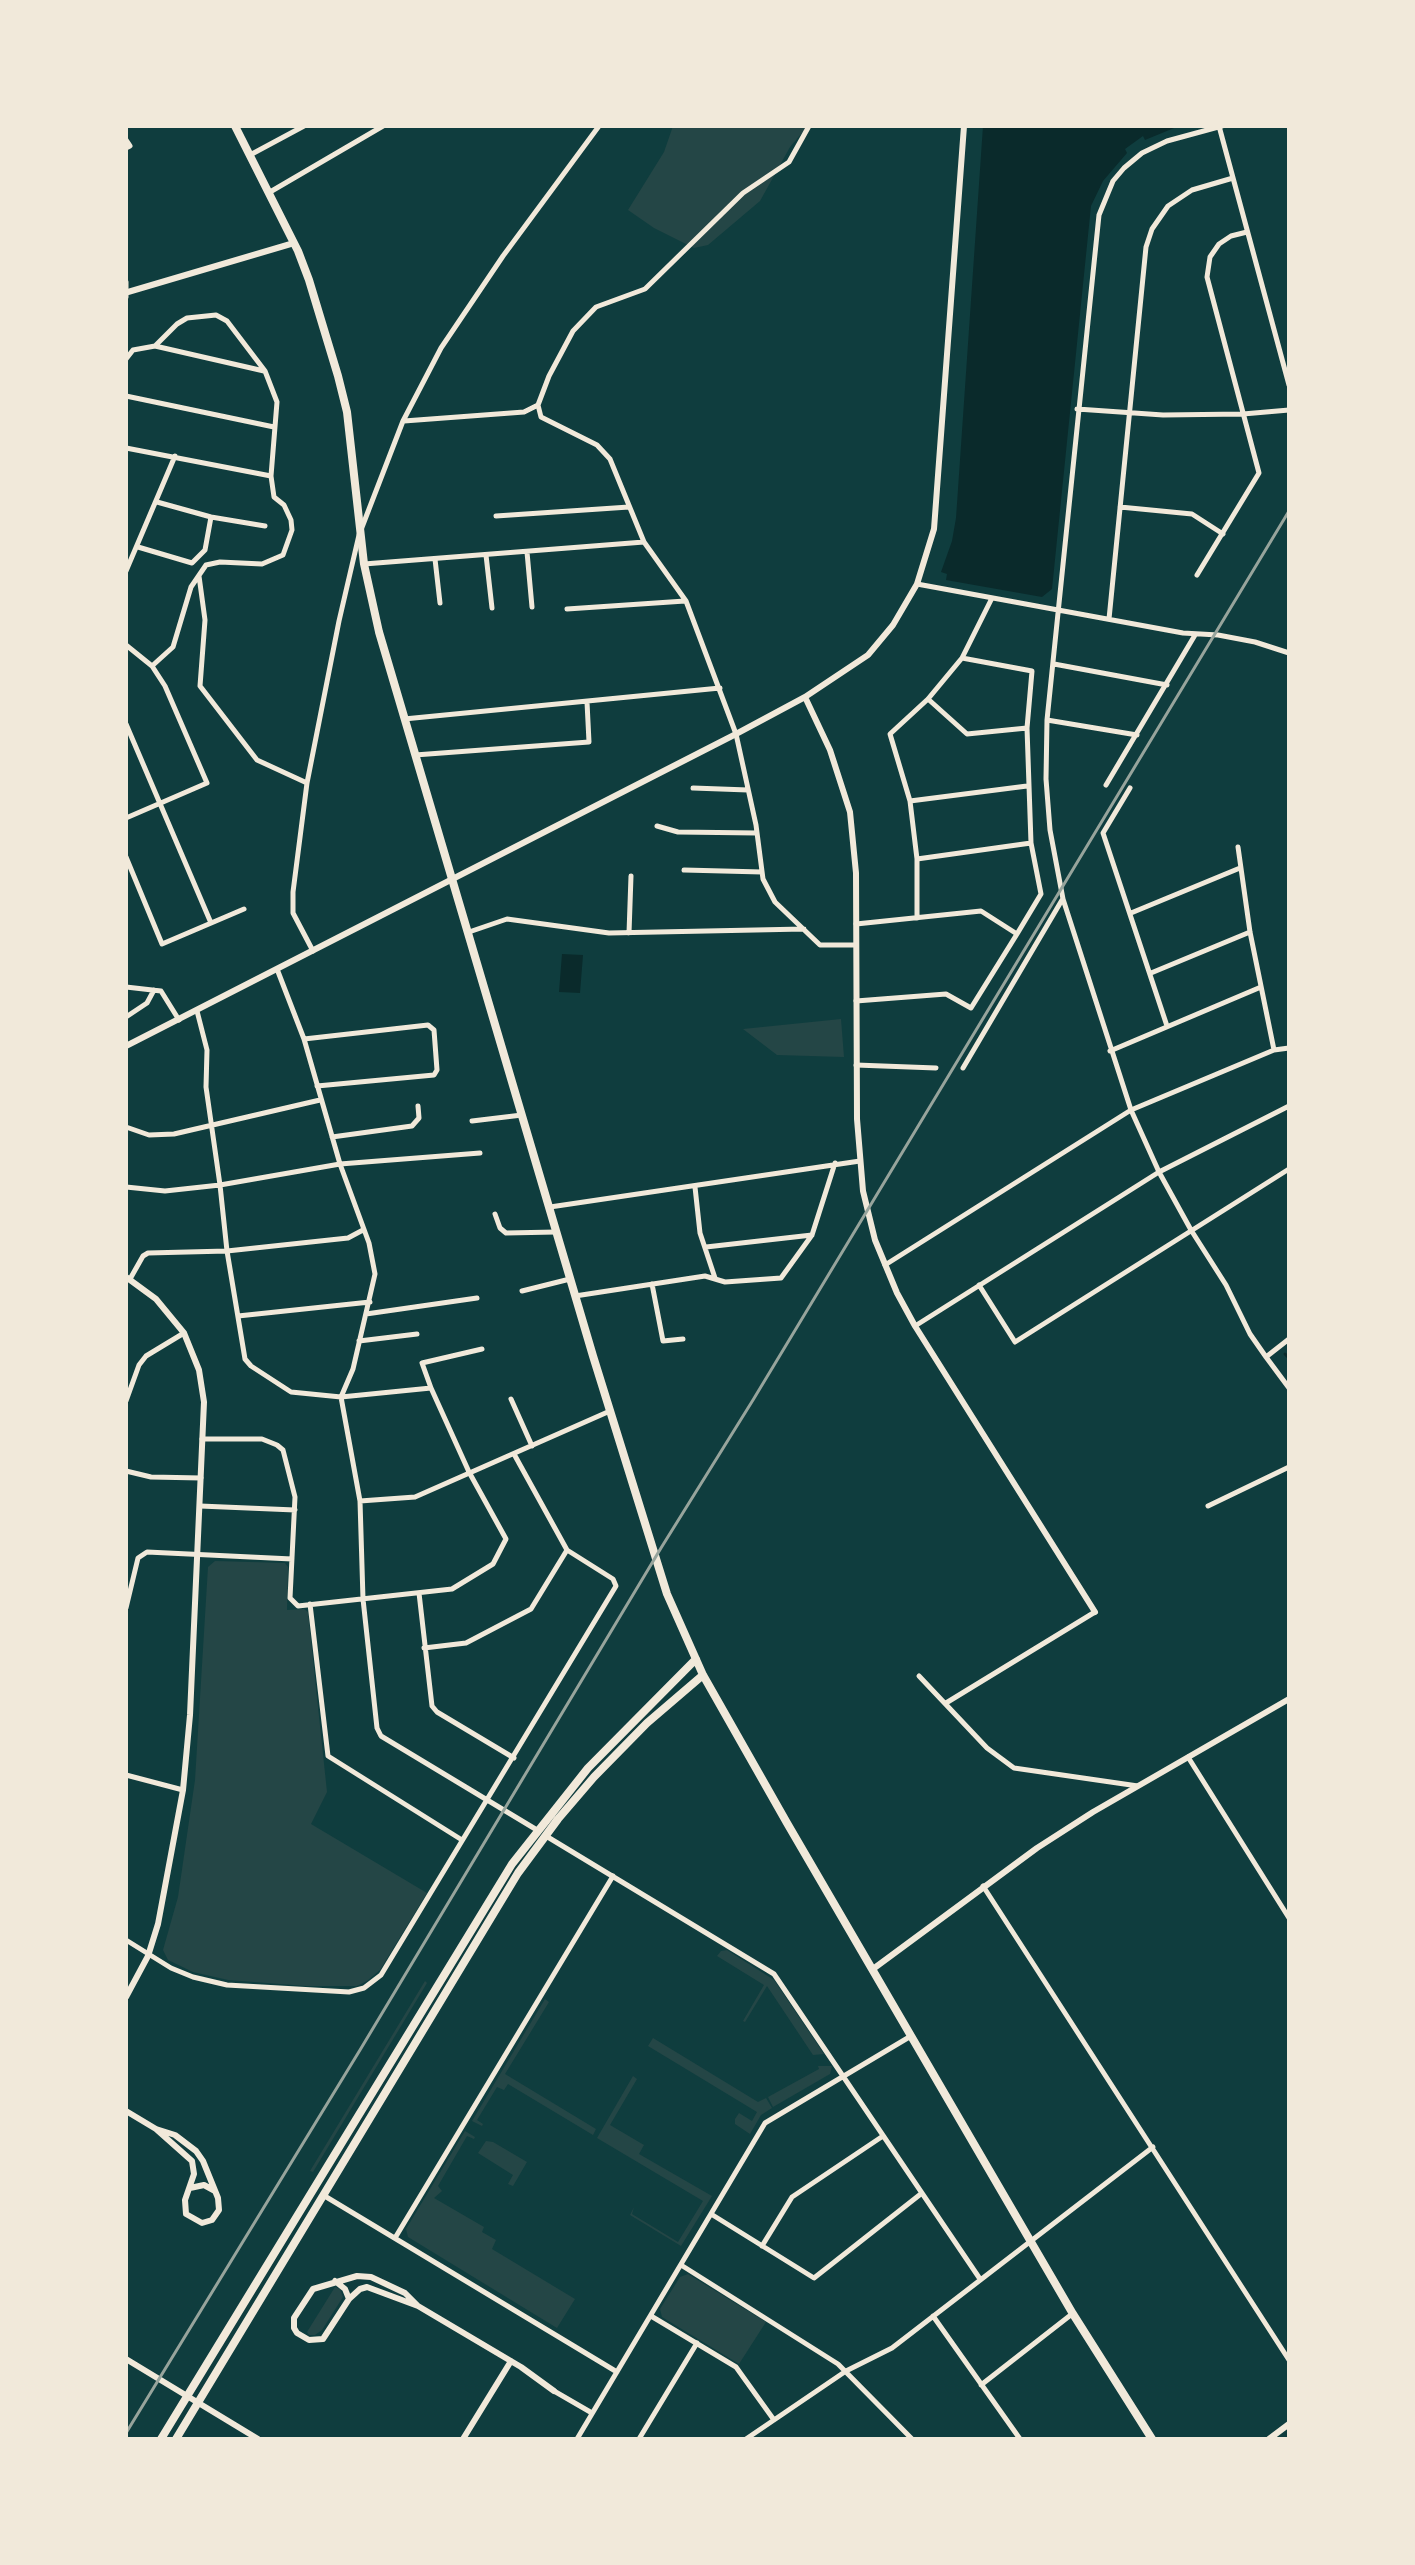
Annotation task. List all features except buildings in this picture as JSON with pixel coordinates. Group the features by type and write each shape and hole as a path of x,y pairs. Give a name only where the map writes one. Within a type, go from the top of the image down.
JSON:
{"main road":[{"path":"235,126 270,192 309,280 347,412 359,535 379,632 575,1296 667,1594 703,1675 1030,2242 1152,2439"},
{"path":"161,2439 491,1895 588,1768 696,1659"},
{"path":"176,2439 541,1832 625,1745 703,1675"}],"street":[{"path":"250,155 304,126"},
{"path":"270,192 383,126"},
{"path":"313,951 296,923 292,905 307,783 359,535 403,421 441,348 599,126"},
{"path":"809,126 789,162 743,193 645,289 596,307 573,331 549,376 538,405 541,417 597,445 610,459 644,542 686,601 736,734 762,872 775,902 820,945 856,945"},
{"path":"126,1046 736,734 805,697 868,655 893,625 917,584 928,556 937,504 964,126"},
{"path":"1289,385 1220,126 1167,141 1142,153 1124,168 1109,190 1099,215 1047,720 1049,817 1063,899 1131,1110 1159,1172 1226,1285 1250,1334 1289,1388"},
{"path":"126,140 130,146 126,148"},
{"path":"1109,619 1145,256 1152,229 1168,206 1178,198 1192,190 1233,178"},
{"path":"1197,575 1259,473 1207,277 1210,257 1219,244 1231,236 1247,232"},
{"path":"126,282 127,294 294,243"},
{"path":"152,666 173,647 191,587 206,565 220,562 262,564 283,555 292,530 284,505 274,497 271,476 277,402 265,371 227,321 216,315 187,318 155,346"},
{"path":"126,359 133,350 155,346 265,371"},
{"path":"126,396 274,427"},
{"path":"403,421 524,412 538,405"},
{"path":"1077,409 1163,415 1289,410"},
{"path":"126,448 271,476"},
{"path":"126,571 175,456"},
{"path":"157,502 211,517 265,526"},
{"path":"496,516 629,507"},
{"path":"1120,507 1192,514 1223,534"},
{"path":"138,547 192,563 205,550 211,517"},
{"path":"364,564 644,542"},
{"path":"527,552 532,607"},
{"path":"486,555 492,608"},
{"path":"435,559 440,603"},
{"path":"199,576 205,620 200,686 257,760 307,783"},
{"path":"917,584 1255,642 1289,653"},
{"path":"917,918 917,859 910,801 890,734 928,699 962,658 992,598"},
{"path":"567,609 686,601"},
{"path":"1106,785 1196,634"},
{"path":"126,645 152,666 172,698 207,783 126,818"},
{"path":"856,1001 946,994 971,1008 1041,894 1031,843 1027,786 1027,728 1032,671 962,658"},
{"path":"1054,664 1167,685"},
{"path":"404,719 720,688"},
{"path":"805,697 841,778 850,812 856,873 856,1065 860,1161 867,1206 885,1265 915,1326 1095,1612 946,1703"},
{"path":"928,699 967,734 1027,728"},
{"path":"415,755 589,742 587,702"},
{"path":"1047,720 1137,735"},
{"path":"126,724 211,923"},
{"path":"910,801 1027,786"},
{"path":"693,788 748,790"},
{"path":"1130,788 1103,833 1167,1026"},
{"path":"657,826 678,832 757,833"},
{"path":"917,859 1031,843"},
{"path":"1238,847 1250,932 1274,1050"},
{"path":"126,857 162,944 244,909"},
{"path":"1131,913 1240,868"},
{"path":"684,870 762,872"},
{"path":"629,933 631,876"},
{"path":"963,1068 1063,899"},
{"path":"856,924 981,911 1017,934"},
{"path":"469,932 507,919 609,933 805,929"},
{"path":"1151,973 1250,932"},
{"path":"277,969 304,1039 340,1164 369,1243 375,1274 353,1369 341,1397 360,1501 363,1599 377,1728 381,1736 774,1974 980,2279"},
{"path":"126,987 154,990 165,995 179,1020"},
{"path":"1110,1051 1261,987"},
{"path":"126,1017 147,1003 154,990"},
{"path":"197,1011 207,1050 206,1087 227,1251 245,1359 291,1392 341,1397 431,1388"},
{"path":"304,1039 428,1025 434,1030 437,1070 434,1075 317,1086"},
{"path":"885,1265 1131,1110 1274,1050 1289,1048"},
{"path":"856,1065 936,1068"},
{"path":"126,1127 149,1135 174,1134 320,1100"},
{"path":"332,1137 412,1126 419,1118 418,1106"},
{"path":"915,1326 1159,1172 1289,1106"},
{"path":"472,1121 523,1114"},
{"path":"126,1187 165,1191 220,1185 340,1164 480,1153"},
{"path":"549,1207 860,1161"},
{"path":"575,1296 705,1276 725,1282 781,1278 812,1235 835,1163"},
{"path":"979,1285 1015,1342 1289,1169"},
{"path":"695,1187 700,1233 715,1279"},
{"path":"495,1214 500,1228 506,1233 556,1232"},
{"path":"126,1997 148,1956 163,1905 183,1790 190,1715 202,1478 203,1387 184,1333 156,1299 128,1278 148,1253 227,1251 348,1238 363,1230"},
{"path":"706,1247 812,1235"},
{"path":"522,1291 570,1279"},
{"path":"652,1284 663,1341 683,1339"},
{"path":"366,1314 477,1298"},
{"path":"238,1316 370,1302"},
{"path":"126,1401 129,1381 146,1356 184,1333"},
{"path":"359,1341 417,1334"},
{"path":"1266,1357 1289,1339"},
{"path":"202,1439 262,1439 277,1445 287,1458 295,1497 290,1598 298,1606 452,1589 493,1564 506,1539 469,1472 422,1363 482,1349"},
{"path":"511,1399 532,1446"},
{"path":"360,1501 415,1497 610,1411"},
{"path":"126,1940 148,1956 193,1977 227,1985 349,1992 364,1988 381,1975 616,1586 613,1579 567,1550 514,1454"},
{"path":"1208,1506 1289,1467"},
{"path":"126,1471 151,1477 202,1478"},
{"path":"200,1506 295,1510"},
{"path":"424,1648 466,1643 531,1609 567,1550"},
{"path":"126,1608 138,1558 147,1552 292,1559"},
{"path":"419,1593 434,1709 514,1758"},
{"path":"310,1604 328,1756 463,1840"},
{"path":"919,1676 987,1748 1014,1768 1139,1786"},
{"path":"873,1969 1048,1840 1289,1699"},
{"path":"1188,1757 1289,1918"},
{"path":"126,1775 183,1790"},
{"path":"395,2238 613,1876"},
{"path":"983,1885 1289,2360"},
{"path":"577,2439 765,2123 911,2036"},
{"path":"126,2111 156,2129 192,2161 194,2174 185,2200 186,2214 202,2223 212,2220 219,2210 215,2191 196,2151 175,2135 156,2129"},
{"path":"762,2246 792,2197 883,2136"},
{"path":"746,2439 846,2371 892,2348 1153,2147"},
{"path":"190,2188 204,2185 215,2191"},
{"path":"711,2214 814,2278 922,2193"},
{"path":"323,2195 617,2372"},
{"path":"681,2265 838,2364 912,2439"},
{"path":"418,2306 405,2293 371,2277 357,2276 335,2281 309,2293 294,2318 294,2328 297,2333 314,2341 323,2339 349,2299 367,2287 418,2306 592,2413"},
{"path":"335,2281 345,2289 349,2299"},
{"path":"981,2385 1073,2314"},
{"path":"651,2316 736,2367 774,2420"},
{"path":"933,2316 1020,2439"},
{"path":"639,2439 697,2343"},
{"path":"126,2359 258,2439"},
{"path":"463,2439 511,2361"},
{"path":"1269,2439 1289,2424"}],"shaded area":[{"path":"673,126 808,126 790,147 760,201 708,245 694,248 654,228 628,210 664,152"},
{"path":"983,126 1179,126 1145,140 1143,136 1125,149 1127,153 1103,181 1091,206 1052,589 1042,597 946,580 947,574 941,572 956,518"},
{"path":"562,954 583,955 580,993 559,992"},
{"path":"841,1019 844,1057 777,1055 743,1029"},
{"path":"215,1561 285,1563 288,1567 287,1610 304,1609 308,1612 327,1792 311,1824 427,1893 380,1970 357,1986 228,1980 193,1972 168,1960 163,1950 178,1897 195,1780 208,1567"},
{"path":"727,1950 774,1980 824,2054 813,2055 767,1986 743,2021 764,1985 717,1956"},
{"path":"425,1981 427,1983 313,2172 310,2171"},
{"path":"545,1999 549,2002 505,2074 596,2129 593,2135 508,2084 504,2090 497,2087 477,2120 482,2126 472,2121"},
{"path":"653,2038 758,2102 766,2098 772,2108 761,2115 750,2134 735,2124 735,2119 739,2113 752,2121 757,2112 648,2046"},
{"path":"818,2066 832,2066 830,2074 773,2107 768,2097 819,2069"},
{"path":"633,2076 637,2079 610,2125 644,2145 639,2154 712,2196 681,2246 630,2215 634,2207 632,2214 678,2242 703,2201 597,2138"},
{"path":"465,2131 475,2137 467,2136 438,2186 442,2191 434,2198 484,2227 482,2232 496,2240 492,2249 575,2299 557,2328 408,2237 406,2229"},
{"path":"486,2141 527,2162 513,2186 508,2184 513,2175 478,2153"},
{"path":"688,2274 766,2322 739,2364 662,2317 660,2309 680,2277"},
{"path":"335,2287 340,2289 343,2297 322,2330 309,2335 307,2332"}],"waterway":[{"path":"1285,1354 1289,1358"}],"railway":[{"path":"126,2433 1289,511"}]}
